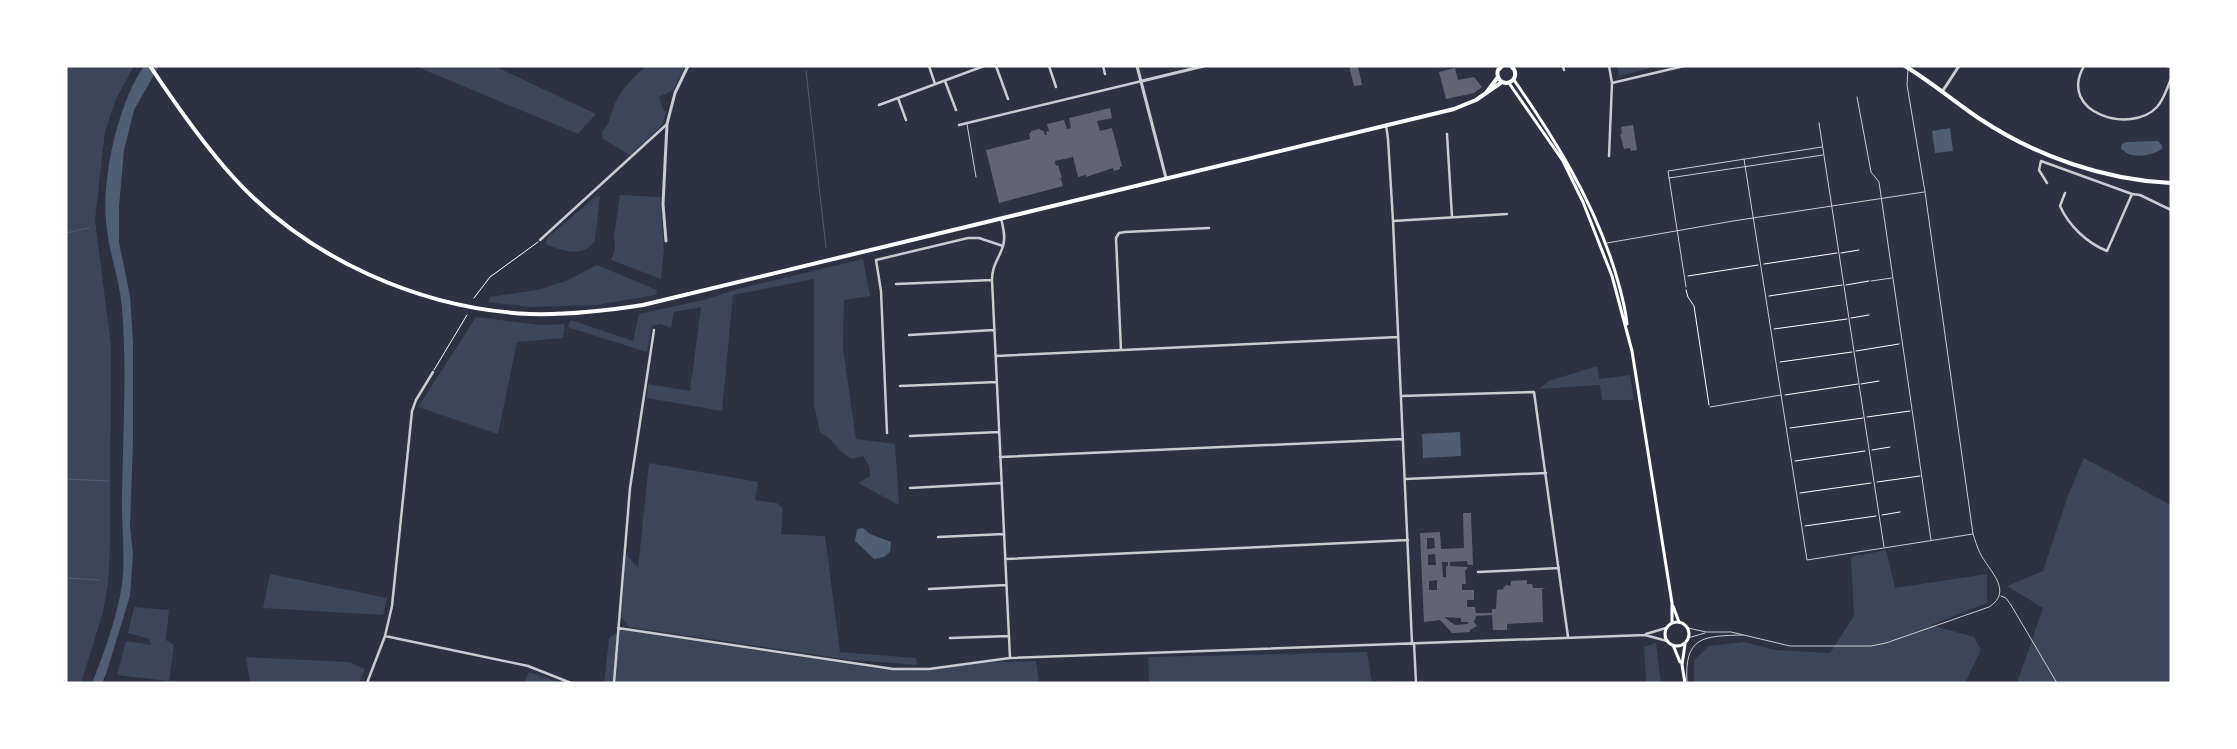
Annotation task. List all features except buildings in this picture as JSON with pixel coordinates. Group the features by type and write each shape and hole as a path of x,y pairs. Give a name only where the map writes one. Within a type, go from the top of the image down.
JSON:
{"main road":[{"path":"150,66 208,148 235,180 271,213 304,238 344,262 403,288 443,300 481,308 529,314 584,313 643,306 1460,107 1502,82 1509,83 1514,80 1516,74 1514,67"},
{"path":"1486,93 1498,77 1500,67"},
{"path":"1907,67 1996,129 2037,151 2078,166 2116,176 2171,183"},
{"path":"1498,77 1502,82"},
{"path":"1514,80 1545,123 1573,172 1606,243 1618,282 1628,330 1672,603 1672,623"},
{"path":"1509,83 1563,161 1584,202 1601,244 1628,330"},
{"path":"1672,603 1679,622 1688,628 1688,638 1685,643 1682,665"},
{"path":"1679,622 1672,623 1666,628 1664,634 1666,641 1673,645 1679,646 1685,643"},
{"path":"1673,645 1682,665 1686,683"}],"street":[{"path":"666,241 663,204 667,124 675,93 688,66"},
{"path":"929,66 935,84"},
{"path":"879,104 984,66"},
{"path":"996,66 1008,99"},
{"path":"1049,66 1056,86"},
{"path":"1103,66 1105,74"},
{"path":"1137,66 1166,178"},
{"path":"959,125 1204,66"},
{"path":"1609,66 1612,83 1609,156"},
{"path":"1612,83 1684,66"},
{"path":"1942,93 1958,66"},
{"path":"2084,66 2078,80 2082,101 2088,108 2098,114 2119,118 2132,119 2150,113 2163,98 2171,79"},
{"path":"2167,66 2171,67"},
{"path":"945,81 956,110"},
{"path":"898,98 906,120"},
{"path":"540,240 667,124"},
{"path":"1386,125 1393,221 1416,683"},
{"path":"1447,134 1452,217"},
{"path":"2046,183 2039,170 2041,162 2132,194 2140,195 2171,210"},
{"path":"2065,192 2060,206 2063,212 2084,238 2093,245 2107,251 2132,194"},
{"path":"1393,221 1507,214"},
{"path":"1001,218 1004,233 1003,246 994,262 992,280 1010,658"},
{"path":"1121,350 1116,238 1118,235 1125,232 1209,228"},
{"path":"887,433 881,291 876,260 968,238 979,238 1003,246"},
{"path":"896,284 992,280"},
{"path":"614,683 633,458 654,330"},
{"path":"909,335 994,330"},
{"path":"996,356 1398,337"},
{"path":"367,683 385,636 392,606 412,411 416,400 433,372"},
{"path":"900,386 997,382"},
{"path":"1401,396 1534,392 1568,637"},
{"path":"910,436 999,432"},
{"path":"1000,458 1403,439"},
{"path":"1405,479 1546,473"},
{"path":"910,488 1002,483"},
{"path":"938,537 1004,534"},
{"path":"1005,560 1408,540"},
{"path":"1478,572 1559,568"},
{"path":"929,589 1006,585"},
{"path":"618,628 893,669 929,669 1010,658 1645,635 1666,628"},
{"path":"1645,635 1666,641"},
{"path":"385,636 528,666 571,683"},
{"path":"950,638 1009,636"}],"lane":[{"path":"1688,628 1706,632 1731,632 1790,646 1871,646 1886,643 1989,607 1997,602 2000,596 1999,583 1980,553 1973,534 1925,192 1907,85 1907,67"},
{"path":"1857,97 1871,172 1879,182 1880,199 1932,540"},
{"path":"1819,123 1884,548"},
{"path":"966,124 976,178"},
{"path":"1686,287 1668,171 1822,147"},
{"path":"1669,178 1824,154"},
{"path":"1744,159 1807,560 1973,534"},
{"path":"1601,244 1925,192"},
{"path":"1871,281 1892,278"},
{"path":"1710,407 1782,395"},
{"path":"2000,596 2006,598 2011,605 2057,683"},
{"path":"1688,638 1706,632"},
{"path":"1686,683 1688,654 1700,641 1716,636 1746,635"}],"path":[{"path":"474,298 490,277 540,240"},
{"path":"1684,276 1859,250"},
{"path":"1766,297 1871,281"},
{"path":"1686,287 1688,297 1694,306 1710,407"},
{"path":"433,372 467,315"},
{"path":"1771,330 1869,315"},
{"path":"1776,363 1902,344"},
{"path":"1782,395 1879,381"},
{"path":"1787,428 1912,411"},
{"path":"1792,462 1890,447"},
{"path":"1797,493 1922,476"},
{"path":"1802,527 1900,512"}],"shaded area":[{"path":"66,66 134,66 116,99 105,132 95,220 111,345 110,546 108,584 103,612 81,683 66,683"},
{"path":"144,66 159,66 134,110 124,150 119,207 119,242 130,296 133,342 133,443 130,526 133,554 130,596 106,674 102,683 92,683 115,618 123,571 123,331 121,298 107,230 105,211 106,190 113,145 119,123 134,82"},
{"path":"415,66 494,66 596,114 578,134"},
{"path":"646,66 685,66 673,90 659,97 662,107 666,112 662,125 630,155 603,139 602,132 608,124 613,107 621,92"},
{"path":"1617,66 1659,66 1619,76"},
{"path":"1950,128 1953,151 1935,153 1932,131"},
{"path":"2158,141 2162,145 2162,149 2147,155 2129,154 2121,148 2122,144 2127,142"},
{"path":"620,195 660,197 664,250 661,279 611,260 615,250 614,236"},
{"path":"600,196 595,240 590,246 585,250 572,252 546,244 547,238 595,197"},
{"path":"863,259 870,296 844,300 843,348 856,439 895,444 899,505 858,483 870,476 869,466 863,456 852,459 820,432 814,405 814,279 733,295 722,411 647,398 648,384 690,391 701,307 674,312 671,328 661,324 652,326 647,352 567,327 571,320 633,341 639,314 703,300 738,289"},
{"path":"597,265 657,290 656,295 596,305 529,307 488,302 490,297 537,290 566,281"},
{"path":"476,317 539,325 565,324 563,338 517,342 498,434 418,407"},
{"path":"1597,366 1599,379 1630,375 1634,400 1602,400 1600,385 1539,389 1549,381"},
{"path":"1460,432 1461,456 1423,458 1422,434"},
{"path":"2084,458 2171,505 2171,683 2017,683 2043,608 2007,586 2043,571 2068,495"},
{"path":"649,463 758,482 755,500 777,503 783,509 781,534 825,536 840,652 916,658 917,665 851,660 629,627 621,617 626,554 638,568"},
{"path":"863,528 870,534 891,542 890,552 884,557 874,559 855,541 857,529"},
{"path":"1886,550 1895,588 1987,574 1987,603 1931,625 1974,637 1981,650 1965,683 1694,683 1694,660 1709,646 1744,642 1775,650 1830,653 1854,616 1851,557"},
{"path":"270,574 387,598 383,615 263,608"},
{"path":"134,607 169,610 166,640 174,645 169,681 117,675 126,641 151,645 149,639 128,633"},
{"path":"621,630 880,669 918,670 972,663 1036,661 1039,683 604,683 609,638"},
{"path":"1656,643 1661,683 1646,683 1644,647"},
{"path":"1367,652 1372,682 1414,681 1414,683 1149,683 1148,657"},
{"path":"246,657 349,662 365,669 359,683 250,683"},
{"path":"529,672 561,683 524,683"}],"waterway":[{"path":"806,71 826,248"},
{"path":"66,233 89,228"},
{"path":"66,479 108,481"},
{"path":"66,578 99,580"}]}
